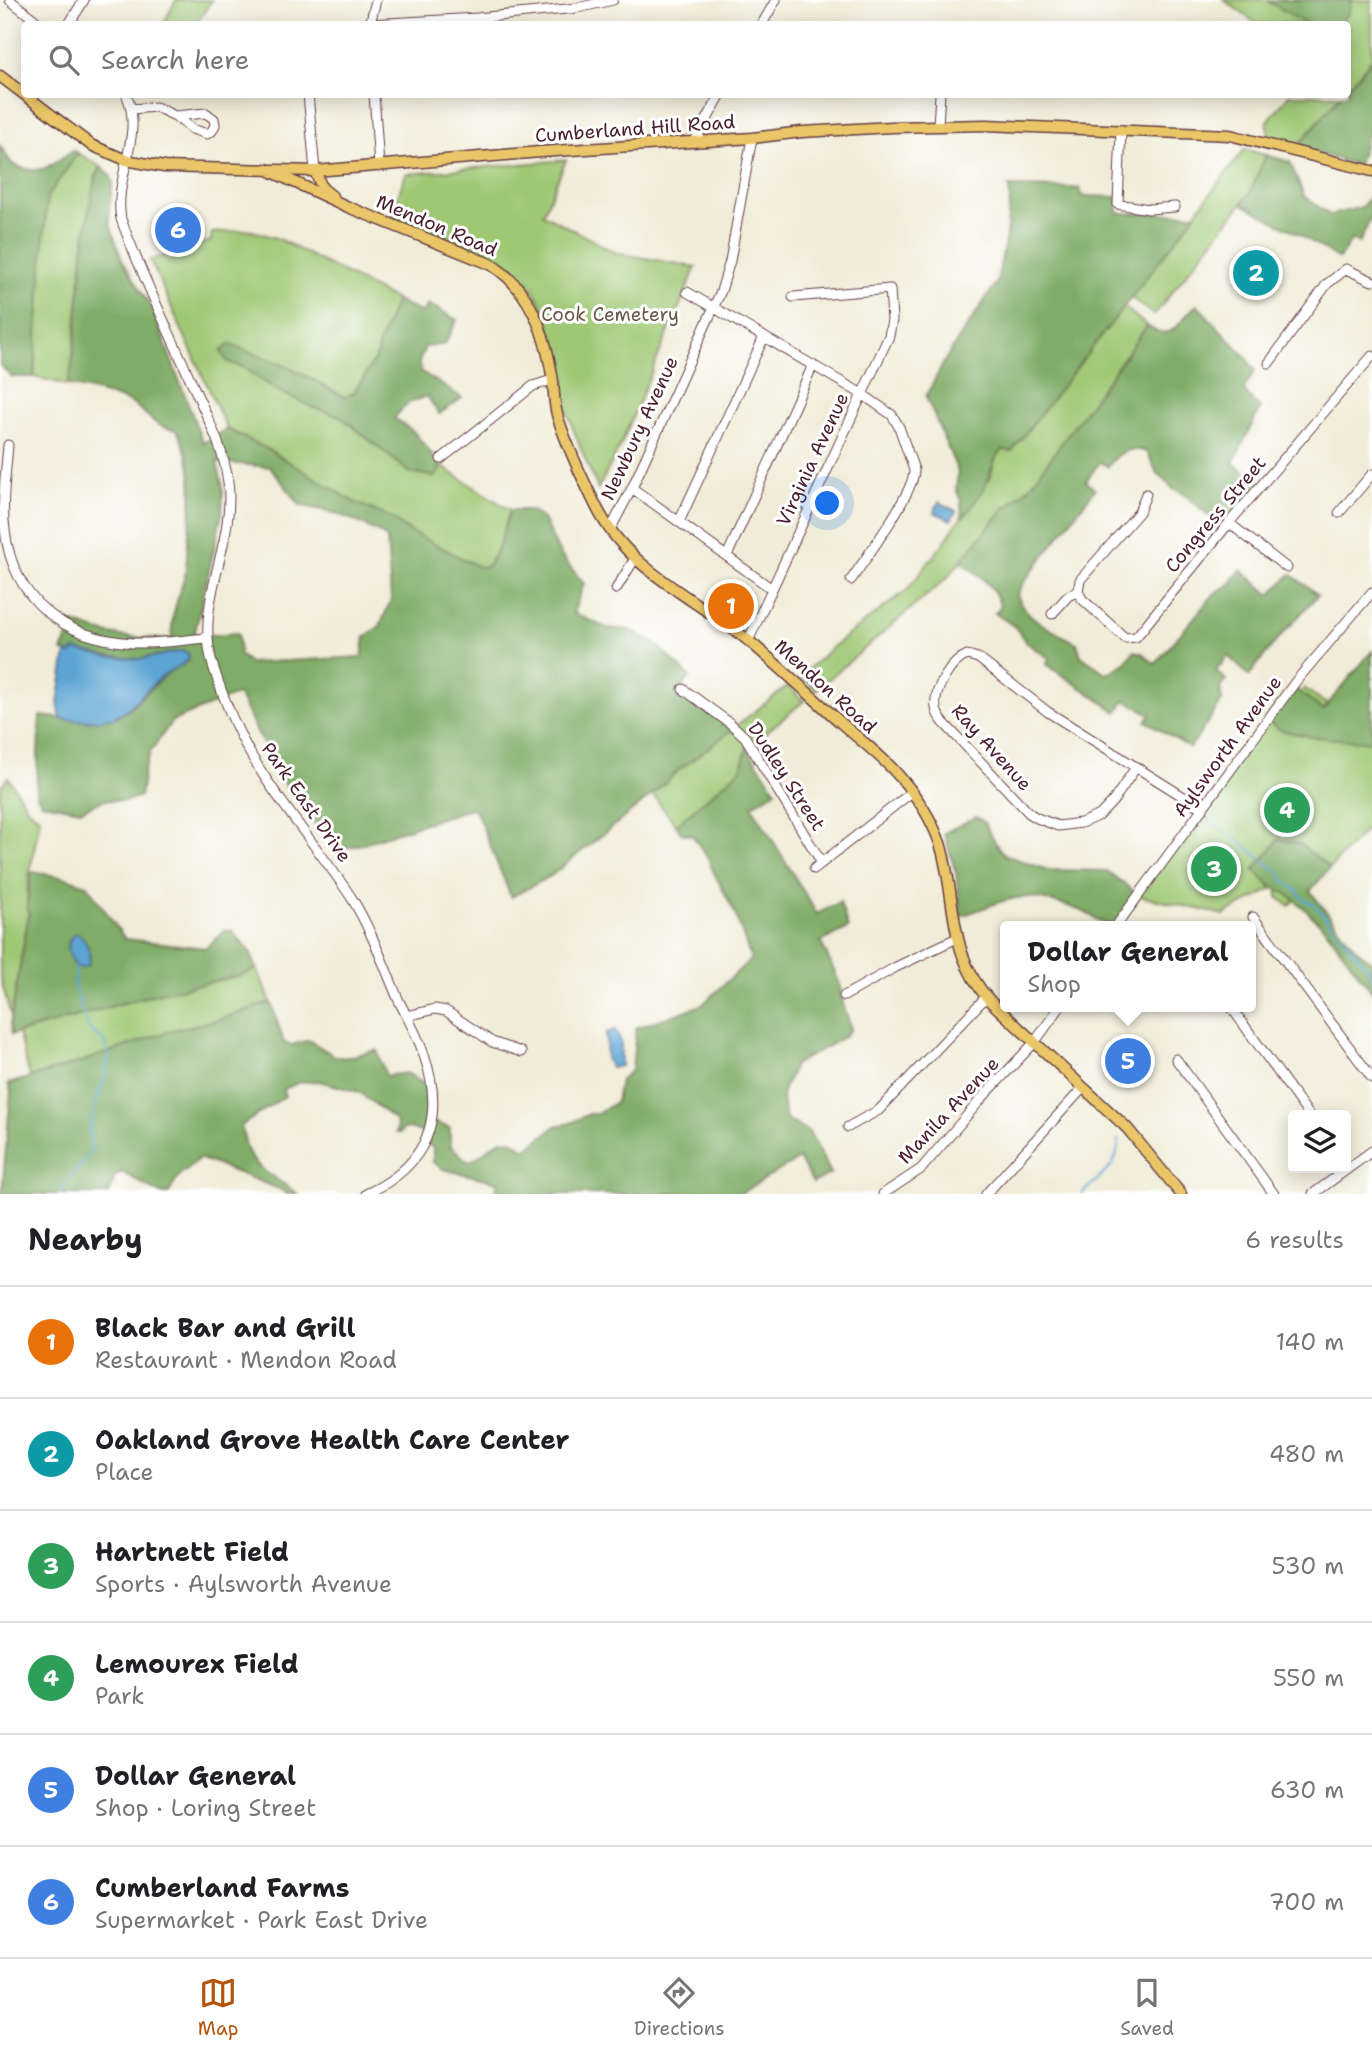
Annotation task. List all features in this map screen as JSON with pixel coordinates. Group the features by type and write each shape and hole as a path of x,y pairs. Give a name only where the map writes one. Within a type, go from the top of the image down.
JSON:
{"main road":[{"path":"0,76 21,92"},
{"path":"29,98 90,145 126,160 164,167 313,167 313,186 317,193"},
{"name":"Cumberland Hill Road","path":"313,167 379,166 752,138 799,132 938,125 1230,135 1372,171"},
{"name":"Mendon Road","path":"313,167 322,188 348,207"},
{"name":"Mendon Road","path":"266,169 348,207 490,264 509,278 529,304 539,324 552,380 557,417 596,507 610,530 635,559 748,641 898,774 931,821 940,843 951,892 957,938 968,969 986,997 1000,1010"},
{"name":"Mendon Road","path":"1002,1012 1127,1128 1181,1194"}],"street":[{"path":"10,0 36,21"},
{"path":"71,21 85,0"},
{"path":"371,21 376,0"},
{"path":"424,21 577,8 613,0"},
{"path":"764,21 776,0"},
{"path":"127,98 131,109 156,107 175,116"},
{"path":"307,98 313,167"},
{"path":"373,98 379,166"},
{"path":"695,141 719,98"},
{"path":"938,125 940,98"},
{"name":"Park East Drive","path":"131,109 133,122 120,191 120,212 216,439 227,473 228,522 210,598 207,638 216,675 251,755 353,900 407,1016 424,1056 432,1084 430,1122 422,1145 409,1166 371,1193"},
{"path":"1121,130 1118,204 1149,209 1175,207"},
{"name":"Newbury Avenue","path":"610,530 632,488 714,308 730,261 752,138"},
{"path":"1269,363 1326,284 1346,269 1372,281"},
{"name":"Virginia Avenue","path":"748,641 891,327 890,289 793,297"},
{"path":"687,292 862,394 894,417 914,476 907,492 851,580"},
{"path":"679,522 764,337"},
{"name":"Congress Street","path":"1078,591 1082,599 1125,638 1136,636 1229,523 1372,358"},
{"path":"726,556 813,365"},
{"path":"441,459 533,386 552,380"},
{"path":"8,445 4,497 5,531 16,575 33,600 65,624 106,639 146,643 207,638"},
{"path":"1339,513 1372,474"},
{"path":"632,488 772,589"},
{"path":"1052,614 1068,596 1078,591 1080,580 1139,512 1146,494"},
{"path":"1229,523 1287,568"},
{"path":"616,589 635,559"},
{"name":"Aylsworth Avenue","path":"1120,921 1296,681 1372,592"},
{"name":"Ray Avenue","path":"1136,767 1114,800 1092,820 1058,826 1043,821 1029,813 944,723 936,710 938,692 949,671 960,658 975,656 1048,712 1136,767 1203,809"},
{"name":"Dudley Street","path":"683,689 732,724 745,737 818,866 912,792"},
{"path":"1253,917 1256,921"},
{"path":"1256,921 1372,1078"},
{"path":"844,996 957,938"},
{"path":"848,1127 884,1105 986,997"},
{"path":"407,1016 435,1009 446,1011 492,1042 521,1052"},
{"path":"1034,1043 1056,1012"},
{"path":"1235,1012 1305,1110"},
{"name":"Manila Avenue","path":"883,1194 920,1169 1034,1043"},
{"path":"1176,1059 1273,1194"},
{"path":"986,1194 1083,1088"},
{"path":"1351,1164 1372,1151"},
{"path":"1313,1194 1339,1173"}],"green space":[{"path":"176,0 212,0 198,21 165,21"},
{"path":"1224,0 1266,0 1302,21 1253,21"},
{"path":"1266,0 1351,0 1348,14 1342,21 1302,21"},
{"path":"1351,0 1372,0 1372,59 1351,84 1351,21 1342,21 1348,14"},
{"path":"1372,59 1372,118 1358,165 1297,147 1338,98 1351,98 1351,84"},
{"path":"1287,98 1338,98 1297,147 1269,138 1267,122"},
{"path":"0,146 12,164 30,170 44,168 73,150 78,153 47,197 34,377 12,377 0,365"},
{"path":"1245,149 1266,155 1250,193 1154,315 1130,297"},
{"path":"78,153 101,167 96,175 85,234 68,385 34,377 35,353 47,196"},
{"path":"1266,155 1290,162 1304,196 1330,215 1362,207 1372,193 1372,216 1359,243 1352,239 1339,259 1242,204 1250,193"},
{"name":"Cook Cemetery","path":"566,160 543,214 616,253 696,267 622,442 598,489 567,410 546,316 527,283 513,269 487,254 390,217 406,174"},
{"path":"101,167 113,182 110,224 122,259 152,309 203,443 227,429 269,450 356,503 392,518 405,529 479,567 488,566 499,546 510,510 531,510 543,519 560,554 584,584 573,613 607,628 630,630 657,645 690,677 679,691 732,730 680,769 551,876 511,897 476,811 471,808 355,846 335,849 282,781 238,694 172,721 150,753 140,796 126,801 104,800 81,810 42,803 36,794 40,716 88,721 116,717 189,658 182,651 141,659 62,651 74,623 122,636 172,639 174,614 186,571 191,514 190,470 183,443 176,430 160,425 129,402 68,385 75,345 84,244 95,181","holes":["217,462 270,467 301,506 346,517 387,538 391,600 380,626 365,637 362,657 249,663 240,655 238,633 194,636 222,514 223,488"]},
{"path":"1009,187 1071,188 1081,189 1081,196 1118,197 1118,213 1196,214 1012,451 1003,450 996,457 984,489 964,517 956,489 958,472 926,396 948,355 997,282 1006,236"},
{"path":"249,230 279,239 396,300 378,346 378,354 354,393 344,397 291,368 229,344 227,361 244,368 278,391 314,408 340,416 409,472 436,476 441,466 510,510 499,546 488,566 479,567 457,558 392,518 356,503 269,450 227,429 150,260 211,241 212,233"},
{"path":"396,300 422,313 428,304 457,320 445,344 425,347 419,362 422,372 462,398 439,414 427,396 408,403 394,418 414,432 441,466 436,477 409,472 340,416 314,408 278,391 244,368 227,361 221,352 229,344 291,368 344,397 354,393 378,354 378,346"},
{"path":"1197,305 1247,358 1255,371 1243,390 1260,409 1233,463 1261,484 1223,528 1157,473 1147,452 1129,450 1116,457 1108,467 1100,462 1086,481 1095,489 1017,595 1027,612 1051,630 1077,643 1081,656 1107,674 1125,663 1134,651 1142,653 1155,664 1215,593 1230,584 1241,570 1270,595 1291,574 1318,595 1249,676 1228,656 1216,671 1226,680 1220,688 1222,701 1190,748 1146,721 1151,714 1125,700 1117,712 1046,664 1050,659 1026,642 1015,627 995,613 1000,607 990,587 979,575 960,562 1004,509 1029,488 1147,326 1164,333 1170,331"},
{"path":"1123,306 1147,326 1029,488 1004,509 947,578 816,690 800,676 841,640 907,590 962,516 964,517 990,478 996,457 1040,411"},
{"path":"1372,651 1372,742 1312,737 1280,730 1266,720 1293,687 1323,710"},
{"path":"1372,652 1372,823 1330,868 1289,906 1278,897 1274,846 1254,870 1273,888 1224,915 1140,896 1266,720 1275,726 1304,688 1328,705"},
{"path":"788,686 804,701 747,748 741,769 676,825 652,794 680,769"},
{"path":"747,748 776,791 752,806 817,914 840,902 848,928 821,942 840,984 841,997 851,1029 844,1037 794,1065 782,1095 786,1119 809,1132 831,1173 813,1183 799,1159 739,1194 495,1194 498,1182 443,1169 433,1162 433,1148 425,1142 424,1133 410,1128 396,1133 395,1120 359,1092 319,1081 300,1082 284,1089 285,1096 241,1126 253,1160 298,1194 286,1194 282,1190 199,1158 180,1174 168,1194 151,1189 122,1172 115,1176 109,1194 2,1194 11,1091 8,1084 173,1030 214,1021 271,1002 284,1043 292,1045 309,1040 333,1055 344,1058 377,1050 386,1076 407,1073 433,1090 432,1122 450,1128 450,1145 468,1162 499,1141 510,1140 526,1149 556,1126 571,1123 589,1114 597,1114 616,1102 620,1080 632,1070 636,1028 702,1005 751,959 735,913 710,861 692,835 681,833 676,825 741,769"},
{"path":"8,777 28,809 40,818 27,894 29,913 11,1017 0,976 0,793"},
{"path":"976,817 984,822 1005,855 1048,870 1107,871 1140,896 1122,921 1102,921 1067,906 1025,897 961,916 956,873 944,833"},
{"path":"1279,839 1300,844 1330,868 1310,891 1356,949 1372,962 1372,992 1328,932 1304,908 1286,893 1273,888 1254,870"},
{"path":"31,872 63,877 87,885 125,939 206,948 225,930 233,931 250,952 257,969 239,976 155,994 11,1035 10,1024 29,914 27,908"},
{"path":"257,969 271,1002 214,1021 173,1030 30,1077 18,1033 155,994 239,976"}],"water":[{"path":"939,502 956,511 951,520 934,512"},
{"path":"75,650 109,657 141,659 182,651 188,653 189,658 167,673 131,706 112,717 83,721 61,719 58,703 66,652 71,654"},
{"path":"74,934 79,934 87,945 90,957 88,966 76,967 72,959 68,946"},
{"path":"615,1030 621,1041 621,1066 611,1068 606,1060 606,1033"}],"waterway":[{"path":"1208,821 1234,837 1282,875 1284,882 1306,901 1314,904 1367,967 1372,978"},
{"path":"61,1191 89,1155 92,1146 89,1129 109,1055 105,1042 88,1028 74,986 76,967"},
{"path":"1082,1194 1112,1164 1118,1149 1118,1139"}],"place":[{"name":"Cumberland Farms","path":"178,230"},
{"name":"Oakland Grove Health Care Center","path":"1256,273"},
{"name":"Black Bar and Grill","path":"731,606"},
{"name":"Lemourex Field","path":"1287,810"},
{"name":"Hartnett Field","path":"1214,869"},
{"name":"Dollar General","path":"1128,1061"}]}
